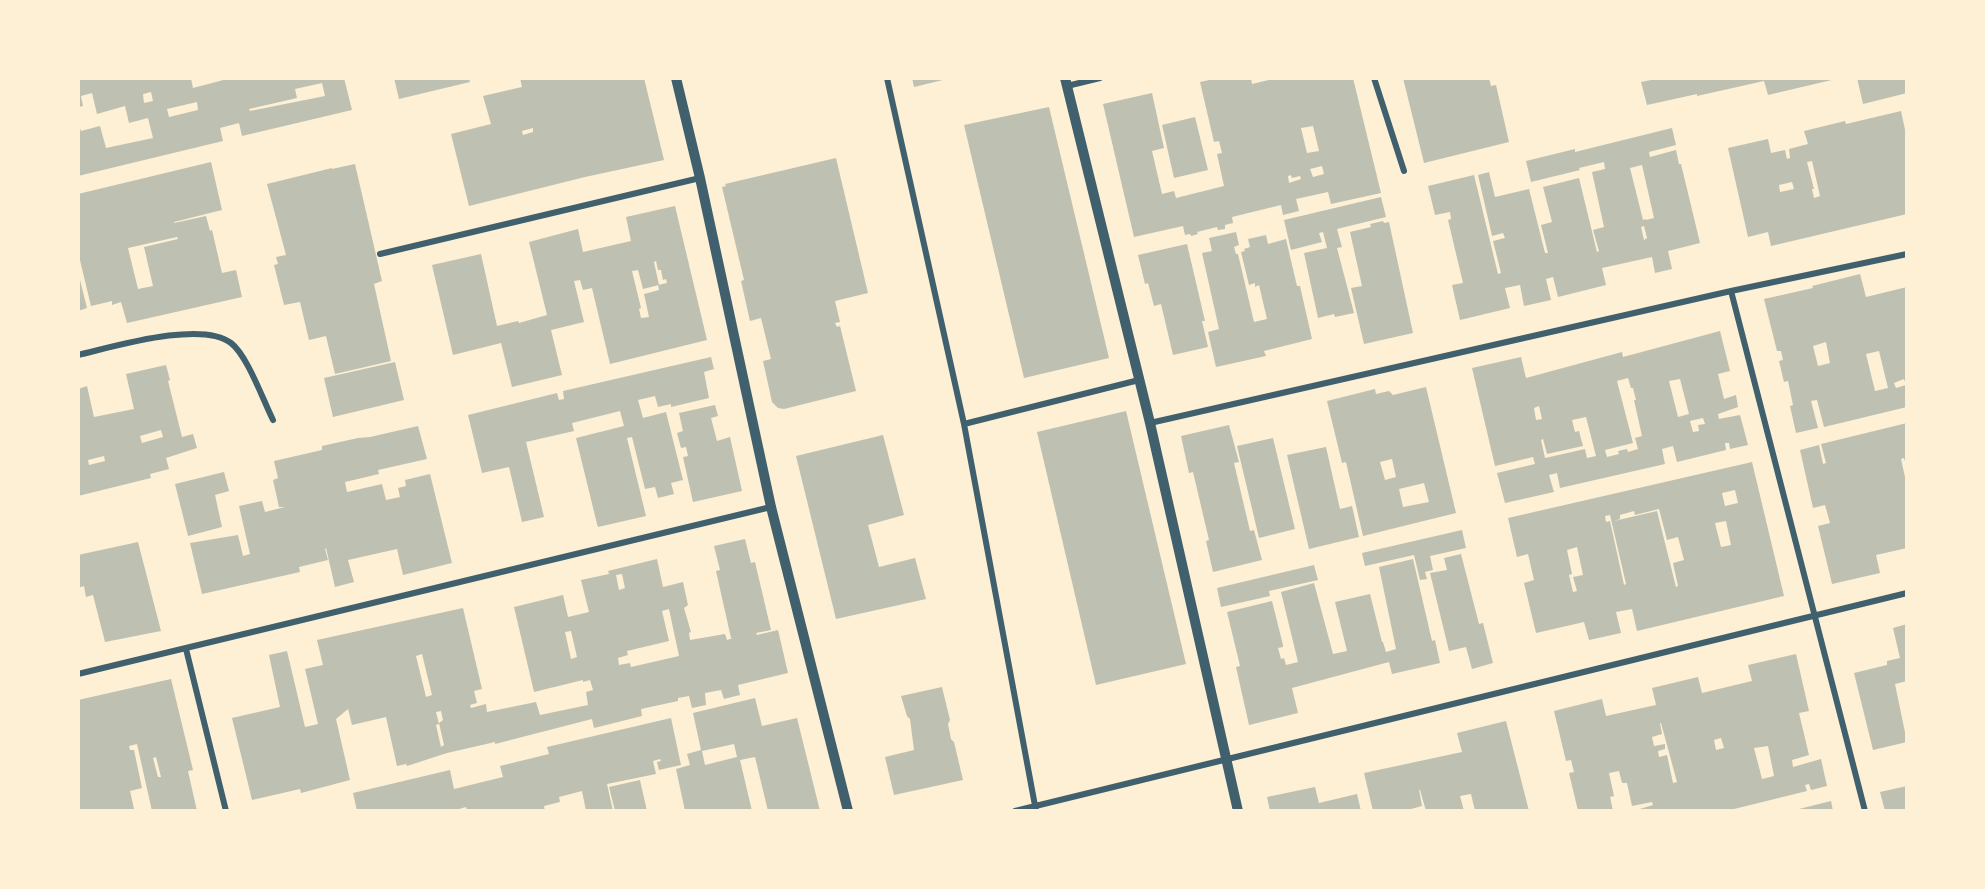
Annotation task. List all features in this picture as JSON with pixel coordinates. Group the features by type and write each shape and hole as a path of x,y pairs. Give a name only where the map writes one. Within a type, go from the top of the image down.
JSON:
{"street":[{"path":"676,78 700,178 771,507 848,811"},
{"path":"887,78 964,424 1036,809"},
{"path":"1100,78 1066,82 1150,423 1238,811"},
{"path":"1374,78 1404,171"},
{"path":"380,254 700,178"},
{"path":"1150,423 1731,291 1907,254"},
{"path":"1731,291 1865,811"},
{"path":"78,355 184,333 217,336 232,344 247,366 273,420"},
{"path":"964,424 1139,380"},
{"path":"78,674 771,507"},
{"path":"1015,811 1036,809 1225,759 1907,593"},
{"path":"186,649 226,811"}],"building":[{"path":"78,78 191,78 193,88 231,78 344,78 352,110 242,136 239,123 220,128 223,141 78,176 78,123 81,131 100,126 106,148 153,138 148,118 129,123 125,106 97,114 92,93 81,96 83,106 78,107","holes":["322,83 325,96 250,111 249,109 297,98 295,89","151,92 153,101 144,103 143,94","197,102 198,110 169,117 167,109"]},
{"path":"394,78 469,78 470,82 399,99"},
{"path":"520,78 644,78 664,160 469,206 451,134 491,124 483,96 522,87","holes":["533,128 533,132 523,135 522,131"]},
{"path":"912,78 946,78 947,79 914,87"},
{"path":"1219,78 1251,78 1252,84 1277,78 1353,78 1381,193 1331,204 1328,192 1296,199 1299,211 1283,215 1281,205 1232,217 1233,223 1225,225 1225,229 1218,230 1217,227 1197,232 1198,234 1191,236 1190,234 1185,235 1183,226 1134,237 1103,104 1152,93 1164,148 1152,151 1162,194 1174,191 1176,198 1224,186 1217,154 1222,153 1219,141 1214,142 1200,82","holes":["1313,126 1319,151 1307,153 1301,128","1322,166 1324,174 1313,177 1310,169","1291,175 1292,178 1300,176 1301,179 1289,183 1288,176"]},
{"path":"1403,78 1489,78 1491,86 1496,85 1509,142 1424,163"},
{"path":"1651,78 1836,79 1768,95 1764,81 1647,105 1641,82 1651,80"},
{"path":"1857,78 1907,78 1907,93 1863,104"},
{"path":"1049,107 1109,358 1024,378 964,125"},
{"path":"1901,111 1907,139 1907,214 1771,246 1768,232 1748,237 1728,148 1768,139 1771,153 1785,150 1787,159 1790,158 1789,149 1808,144 1804,131 1845,121 1846,124","holes":["1812,161 1820,196 1814,198 1807,162","1792,182 1794,189 1780,192 1779,185"]},
{"path":"1195,117 1208,170 1174,178 1162,125"},
{"path":"1672,128 1676,145 1649,152 1650,157 1676,150 1700,243 1668,251 1672,269 1655,273 1652,257 1602,268 1606,285 1558,297 1553,277 1546,279 1551,300 1524,306 1520,285 1505,288 1510,308 1460,320 1452,285 1463,283 1448,220 1451,219 1450,212 1435,215 1428,186 1474,175 1498,274 1501,273 1493,241 1505,238 1503,233 1492,236 1478,175 1489,172 1495,197 1529,189 1545,253 1548,253 1541,225 1552,222 1543,187 1579,178 1597,252 1599,251 1593,230 1604,227 1592,172 1605,169 1604,162 1531,182 1526,161 1575,149 1575,152","holes":["1642,165 1654,218 1646,220 1643,220 1630,168","1644,226 1647,238 1644,240 1641,227"]},
{"path":"836,158 868,293 835,301 840,322 835,323 837,327 840,326 856,391 784,409 778,408 772,402 763,361 771,359 761,318 750,321 741,281 744,280 722,187 726,186 725,184"},
{"path":"211,162 222,210 174,223 206,216 210,231 212,230 222,273 236,270 242,297 127,323 121,302 112,305 112,301 91,306 78,252 78,194","holes":["177,237 178,239 144,247 153,286 138,289 128,248"]},
{"path":"355,164 382,281 374,284 391,361 335,374 326,336 309,340 300,302 284,305 274,265 278,264 276,257 286,255 267,184"},
{"path":"1381,197 1386,217 1337,229 1342,247 1337,248 1354,313 1318,318 1304,253 1327,248 1323,232 1319,233 1322,242 1291,250 1284,220"},
{"path":"675,206 707,340 610,364 592,288 583,290 580,280 574,281 584,322 551,330 562,375 512,387 501,343 453,355 432,265 481,254 497,326 518,321 519,323 547,315 529,242 578,229 583,252 631,241 626,217","holes":["656,261 658,270 661,270 663,280 666,279 667,283 659,285 654,262","638,270 643,289 658,285 659,290 644,294 649,317 641,318 639,309 641,308 632,271"]},
{"path":"1383,221 1384,223 1389,222 1413,333 1364,344 1351,288 1362,286 1350,232 1371,227 1370,224"},
{"path":"1236,232 1239,245 1234,247 1238,254 1254,322 1267,319 1259,285 1255,287 1255,283 1249,285 1241,252 1250,247 1248,239 1266,235 1268,244 1286,239 1312,339 1264,351 1266,356 1216,367 1208,332 1219,329 1202,253 1212,251 1209,238"},
{"path":"1187,244 1205,321 1202,321 1208,347 1173,355 1161,304 1154,306 1148,283 1145,284 1138,255"},
{"path":"1860,274 1866,297 1907,287 1907,407 1824,427 1817,400 1811,401 1818,428 1796,433 1790,406 1793,405 1788,381 1784,382 1779,361 1783,360 1781,351 1777,351 1764,299 1813,288 1812,286","holes":["1826,342 1830,363 1818,366 1813,346","1879,351 1888,388 1875,391 1866,354","1904,379 1906,385 1896,388 1894,383"]},
{"path":"78,277 87,308 78,311"},
{"path":"1720,331 1730,371 1718,374 1724,399 1736,395 1738,407 1718,414 1719,419 1740,415 1748,445 1730,449 1729,443 1725,443 1726,450 1677,462 1673,446 1662,449 1665,464 1560,488 1557,473 1549,475 1554,492 1505,503 1497,473 1535,464 1533,457 1495,466 1472,368 1521,357 1526,378 1622,352 1623,357","holes":["1628,378 1633,388 1642,436 1635,438 1638,449 1628,452 1627,449 1618,451 1619,454 1607,457 1605,450 1633,443 1617,381","1680,379 1689,414 1678,417 1669,381","1539,406 1542,419 1536,420 1534,408","1586,417 1596,456 1587,458 1585,449 1545,458 1541,440 1543,439 1547,454 1583,446 1579,431 1575,432 1572,420","1703,418 1705,424 1698,425 1699,431 1693,432 1690,421"]},
{"path":"711,357 714,369 704,372 709,398 671,407 671,404 658,407 655,396 638,400 643,418 666,412 683,480 671,483 674,494 658,498 655,487 645,489 632,437 627,438 646,516 598,527 597,524 576,438 624,426 620,411 572,423 574,431 526,442 544,517 522,522 509,467 482,473 468,415 557,393 559,400 564,399 563,391"},
{"path":"395,362 404,400 333,417 324,378"},
{"path":"166,365 182,437 193,434 197,448 166,458 169,469 150,474 151,478 78,496 78,389 87,386 94,417 134,409 126,374","holes":["161,430 163,437 142,443 140,436","104,456 105,461 89,465 88,460"]},
{"path":"1426,387 1456,513 1363,536 1346,462 1342,463 1327,401 1375,389 1376,394 1389,391 1393,395","holes":["1392,459 1396,477 1385,480 1380,462","1424,483 1429,502 1403,507 1399,489"]},
{"path":"715,405 718,416 711,418 717,441 730,437 742,491 693,502 683,457 688,456 686,447 681,448 677,433 683,431 679,413"},
{"path":"1126,411 1186,664 1096,685 1037,432"},
{"path":"1907,423 1907,468 1904,458 1901,459 1907,486 1907,548 1876,555 1880,573 1832,584 1818,526 1830,523 1825,505 1813,508 1800,450 1819,445 1823,464 1826,463 1821,444"},
{"path":"1229,425 1239,462 1234,463 1250,531 1254,530 1262,560 1213,572 1206,541 1209,540 1193,472 1189,473 1181,436"},
{"path":"418,426 427,459 378,470 379,474 345,482 347,492 382,484 386,500 400,497 398,488 406,486 405,480 430,474 452,563 403,575 397,549 348,560 354,582 335,587 326,548 328,560 299,567 300,572 202,594 190,543 238,535 243,556 250,554 239,506 262,501 265,512 285,507 279,507 273,480 278,478 274,461 322,450 322,446"},
{"path":"883,435 904,515 868,525 879,567 915,558 926,599 836,619 796,456"},
{"path":"1273,438 1295,529 1259,538 1237,446"},
{"path":"1326,447 1340,509 1352,506 1359,537 1309,549 1287,455"},
{"path":"1752,462 1784,596 1637,631 1632,609 1616,612 1621,633 1589,640 1584,622 1536,633 1524,583 1534,580 1528,554 1517,557 1508,518","holes":["1735,490 1738,503 1725,506 1722,493","1659,509 1667,540 1678,537 1684,560 1673,563 1678,586 1676,587 1657,511 1614,521 1620,519 1620,515 1634,511 1635,515","1610,515 1626,584 1624,585 1610,521 1606,522 1605,516","1726,521 1731,545 1721,547 1715,523","1577,547 1583,575 1573,577 1577,591 1573,592 1569,575 1572,574 1567,550"]},
{"path":"224,472 229,491 215,495 222,527 188,536 175,484"},
{"path":"1462,530 1466,548 1430,556 1433,570 1425,572 1427,579 1420,580 1414,555 1365,566 1362,553"},
{"path":"745,539 751,563 755,562 771,630 756,633 757,635 778,630 788,673 738,685 740,695 724,699 721,690 705,693 706,705 692,708 689,696 678,698 678,701 641,709 642,716 594,728 592,719 495,744 495,742 447,753 407,766 406,764 397,766 386,717 352,725 348,709 336,719 350,780 301,793 300,789 252,800 232,718 280,707 269,655 287,651 305,727 318,724 305,669 323,665 317,640 463,608 482,689 474,691 477,703 470,705 471,708 486,704 487,712 536,702 540,715 588,705 586,692 593,690 590,680 534,692 514,607 563,595 568,617 589,612 581,580 657,559 663,587 683,582 688,605 684,608 691,632 689,633 690,640 725,634 727,640 733,638 731,638 716,571 720,570 714,546","holes":["622,574 625,588 619,590 616,575","669,609 679,656 631,667 630,663 619,665 618,658 628,655 627,651 669,641 662,611","571,631 577,657 571,659 565,632","422,654 432,695 426,697 416,656","441,711 443,720 439,723 444,745 441,747 436,725 439,724 436,712"]},
{"path":"138,542 161,631 105,642 93,595 86,597 84,586 78,588 78,555"},
{"path":"1461,554 1479,624 1483,623 1493,663 1472,669 1466,647 1449,651 1430,573 1447,570 1444,558"},
{"path":"1413,559 1432,641 1435,640 1440,663 1392,674 1389,662 1292,688 1298,713 1249,725 1236,667 1240,666 1227,612 1272,601 1283,645 1278,648 1281,659 1284,658 1286,665 1298,662 1281,592 1314,583 1333,654 1347,651 1335,602 1370,594 1386,652 1396,649 1379,567"},
{"path":"1314,565 1318,580 1269,591 1270,596 1221,607 1217,588"},
{"path":"1907,624 1907,681 1895,684 1907,742 1873,750 1854,673 1887,665 1887,661 1900,658 1893,628"},
{"path":"1796,654 1809,711 1799,713 1809,755 1792,760 1793,767 1821,759 1827,786 1811,790 1809,784 1805,785 1807,791 1726,811 1633,811 1653,805 1652,802 1632,806 1627,783 1622,783 1619,771 1609,773 1614,796 1610,797 1613,811 1578,811 1569,773 1574,772 1571,760 1566,761 1554,711 1602,699 1606,716 1656,705 1652,688 1698,677 1702,693 1752,681 1748,665","holes":["1660,723 1677,782 1673,783 1667,755 1659,757 1658,751 1665,749 1665,744 1654,746 1652,737 1662,734","1721,738 1724,748 1716,750 1714,740","1768,746 1774,776 1762,779 1754,748"]},
{"path":"171,679 193,770 188,771 197,811 152,811 137,744 129,746 130,750 134,750 142,788 130,791 134,809 78,811 78,725 80,724 78,700","holes":["156,757 161,777 158,777 153,758"]},
{"path":"942,687 950,720 948,724 951,739 954,742 963,780 894,795 885,757 914,750 910,719 901,696"},
{"path":"755,698 762,726 797,718 820,811 768,811 755,757 740,760 752,811 685,811 676,769 690,765 687,754 701,750 693,713","holes":["734,744 737,757 705,765 702,751"]},
{"path":"671,718 681,765 659,770 657,762 661,761 660,759 653,761 656,774 607,784 613,811 586,811 582,791 559,797 560,802 544,806 545,811 467,811 466,807 459,809 460,811 448,811 447,809 441,811 357,811 353,793 450,770 454,789 503,777 500,766 549,754 547,747"},
{"path":"1506,721 1529,811 1475,811 1471,794 1460,796 1464,811 1426,811 1419,790 1422,806 1411,809 1411,811 1373,811 1364,773 1462,752 1457,733"},
{"path":"640,780 647,811 615,811 609,787"},
{"path":"1907,786 1907,811 1885,811 1880,792"},
{"path":"1315,787 1319,803 1357,794 1361,811 1270,811 1267,797"},
{"path":"1831,801 1833,811 1795,811 1795,810"}]}
